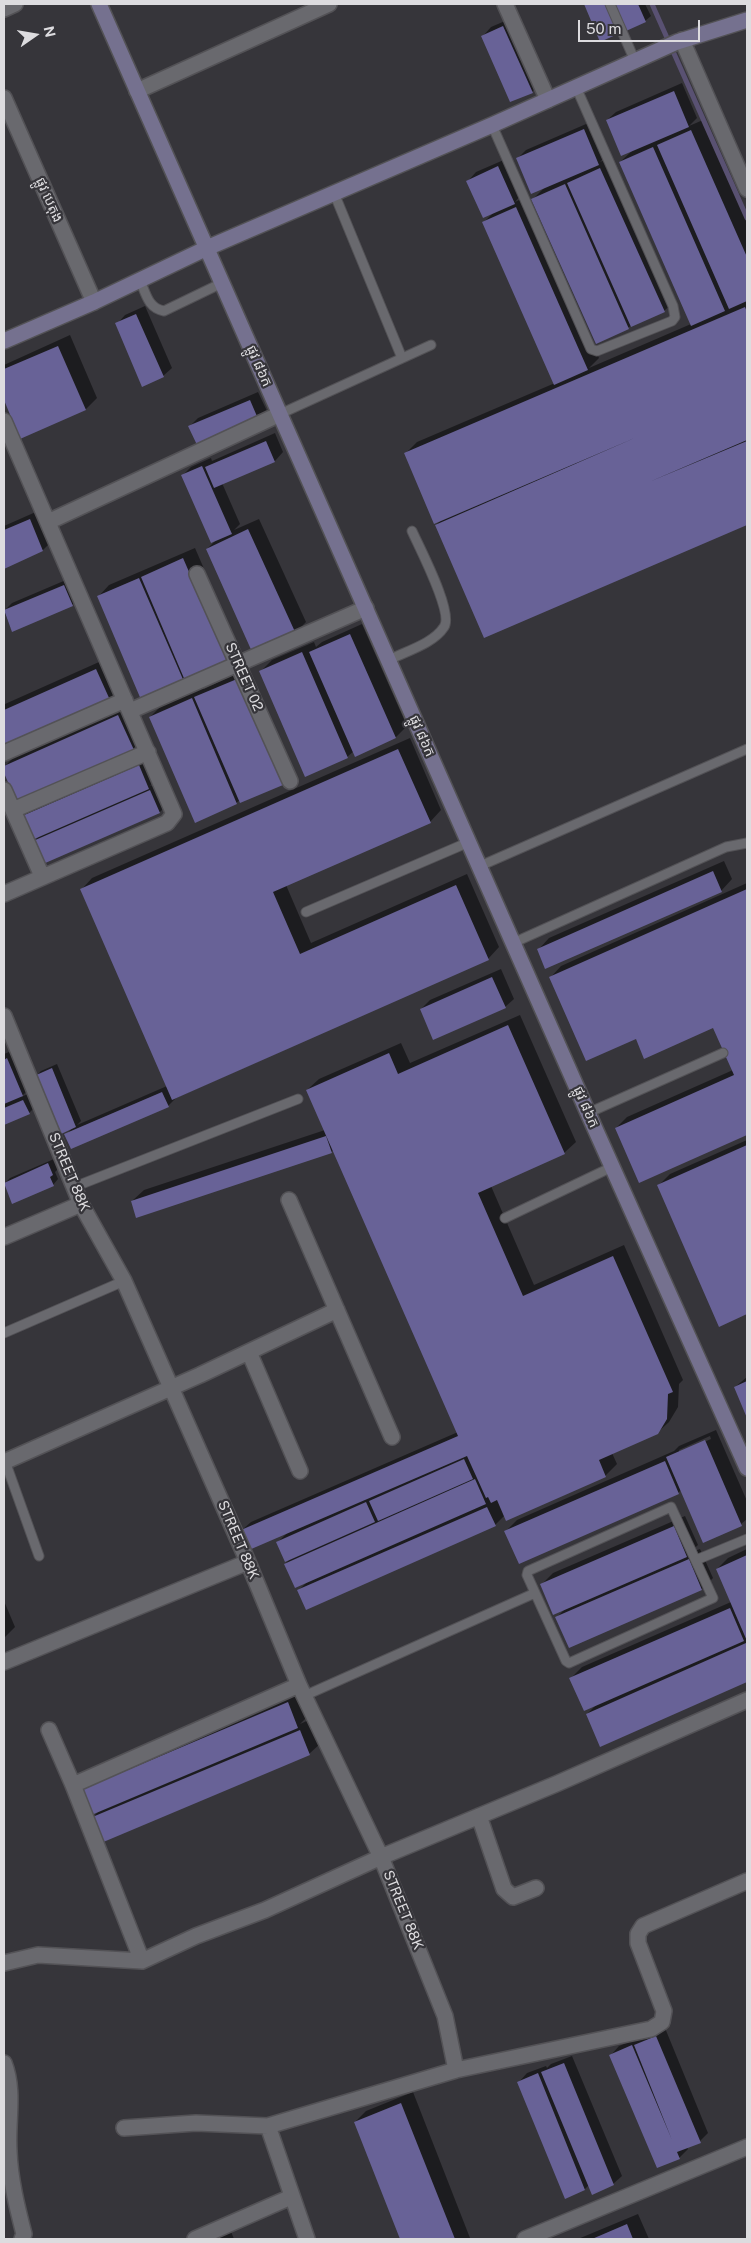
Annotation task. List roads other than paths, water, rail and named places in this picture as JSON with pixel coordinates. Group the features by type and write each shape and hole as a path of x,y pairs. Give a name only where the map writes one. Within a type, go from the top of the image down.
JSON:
{"street":[{"path":"4,9 15,4"},
{"name":"ផ្លូវ ៨៦ក","path":"99,4 588,1113 747,1468"},
{"path":"137,91 329,4"},
{"path":"505,4 548,100"},
{"path":"4,341 94,302 206,248 492,125 662,48 747,20"},
{"path":"679,41 747,188"},
{"name":"ផ្លូវ បេតុង","path":"4,98 94,302"},
{"path":"48,522 280,414"},
{"path":"4,421 174,814 167,823 4,894"},
{"name":"STREET 02","path":"198,574 290,781"},
{"path":"4,753 238,663 366,608"},
{"path":"13,810 148,752"},
{"path":"4,790 42,876"},
{"name":"STREET 88K","path":"4,1016 81,1204 124,1281 248,1562 301,1691 381,1857 445,2016 456,2070"},
{"path":"289,1200 392,1437"},
{"path":"4,1237 81,1204"},
{"path":"4,1461 249,1352 337,1310"},
{"path":"249,1352 300,1471"},
{"path":"4,1662 248,1562"},
{"path":"73,1785 301,1691"},
{"path":"4,1964 38,1955 142,1961 196,1936 265,1910 381,1857 556,1784 747,1700"},
{"path":"49,1730 73,1785 142,1961"},
{"path":"479,1816 504,1889 513,1897 536,1888"},
{"path":"124,2128 196,2123 268,2126 456,2070 651,2029 662,2022 664,2011 638,1943 638,1934 643,1926 747,1881"},
{"path":"4,2063 8,2074 10,2112 8,2149 12,2183 24,2234 22,2239"},
{"path":"268,2126 307,2239"},
{"path":"525,2239 747,2147"},
{"path":"195,2239 291,2197"}],"lane":[{"path":"610,4 636,61"},
{"path":"492,125 591,348 598,351 672,321 675,317 673,306 576,87"},
{"path":"334,193 402,358"},
{"path":"140,280 150,304 155,309 164,311 222,283"},
{"path":"280,414 431,345"},
{"path":"389,660 430,640 445,626 447,617 442,599 412,531"},
{"path":"480,866 747,749"},
{"path":"306,912 469,842"},
{"path":"513,943 726,847 747,843"},
{"path":"588,1113 723,1053"},
{"path":"74,1187 298,1099"},
{"path":"505,1218 612,1167"},
{"path":"4,1333 124,1281"},
{"path":"4,1461 39,1556"},
{"path":"669,1508 673,1509 712,1596 711,1600 569,1663 566,1661 535,1593 528,1571 669,1508"},
{"path":"696,1560 747,1539"},
{"path":"301,1691 535,1593"}],"waterway":[{"path":"652,4 747,218"}]}
